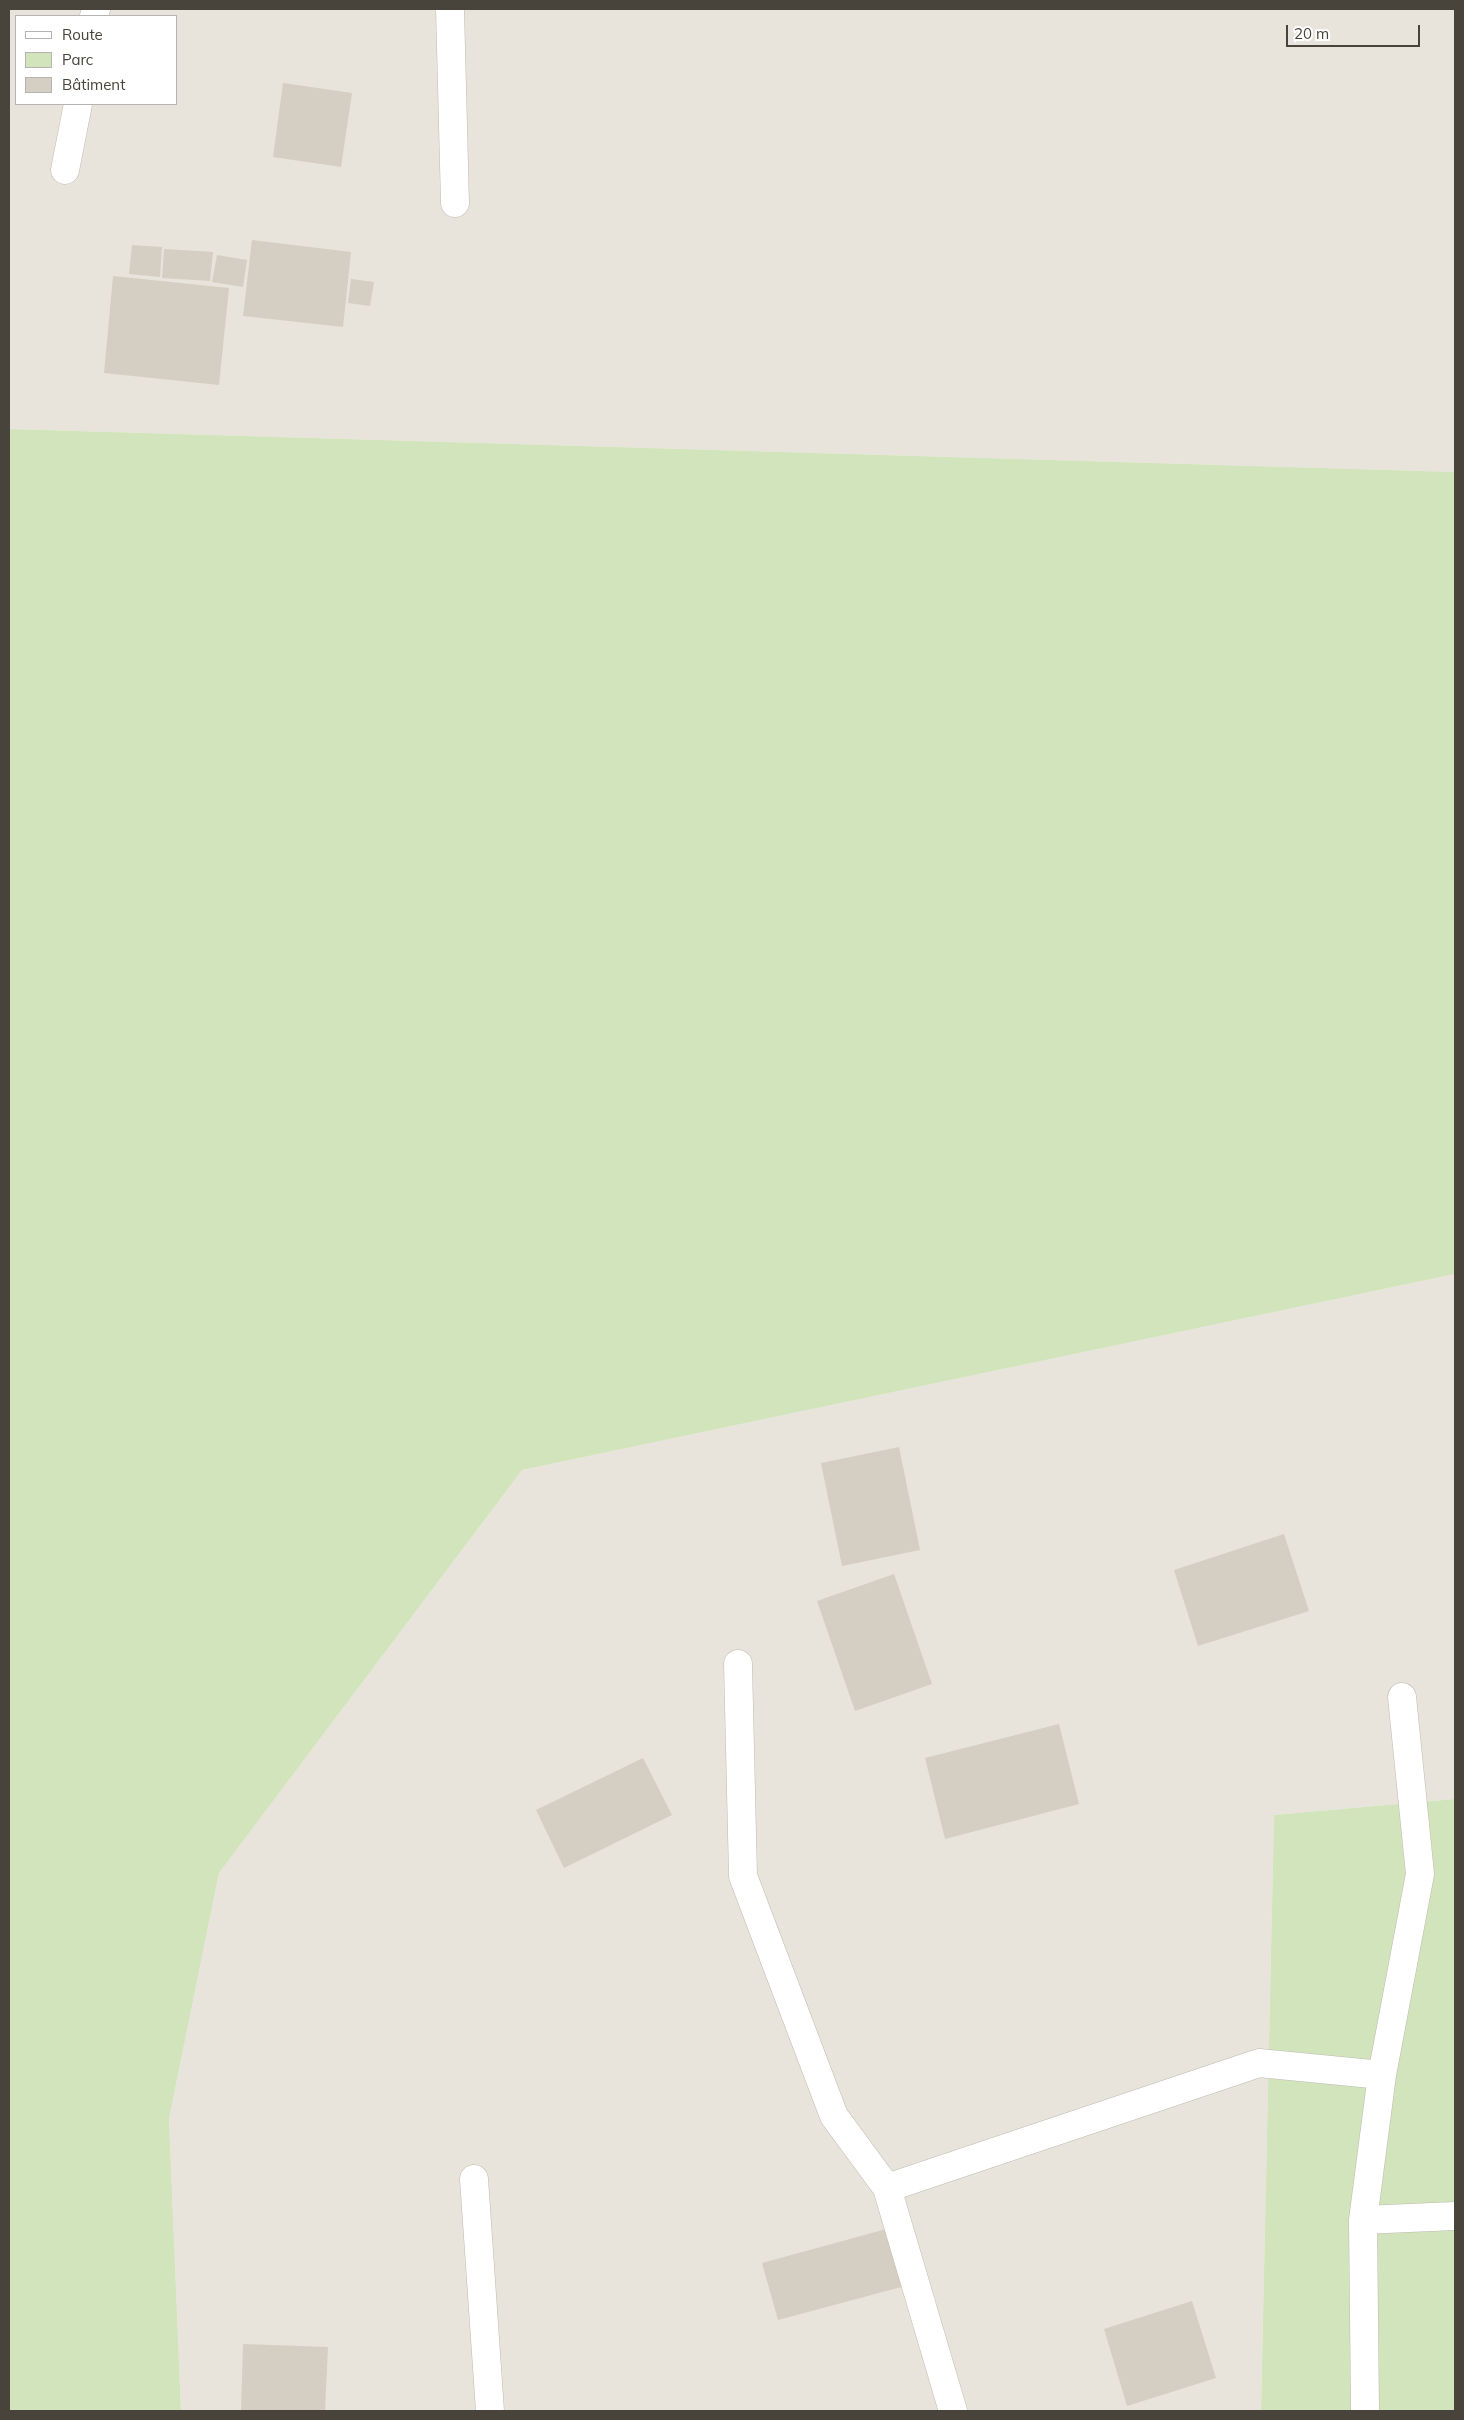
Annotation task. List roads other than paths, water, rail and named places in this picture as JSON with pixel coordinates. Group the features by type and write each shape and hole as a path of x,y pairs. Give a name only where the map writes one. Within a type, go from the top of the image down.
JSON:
{"street":[{"path":"450,9 455,203"},
{"path":"65,170 78,105"},
{"path":"738,1664 743,1876 834,2116 887,2188 953,2411"},
{"path":"1365,2411 1363,2220 1382,2075 1420,1874 1402,1698"},
{"path":"887,2188 1259,2062 1382,2075"},
{"path":"474,2179 490,2411"},
{"path":"1363,2220 1455,2216"}]}
